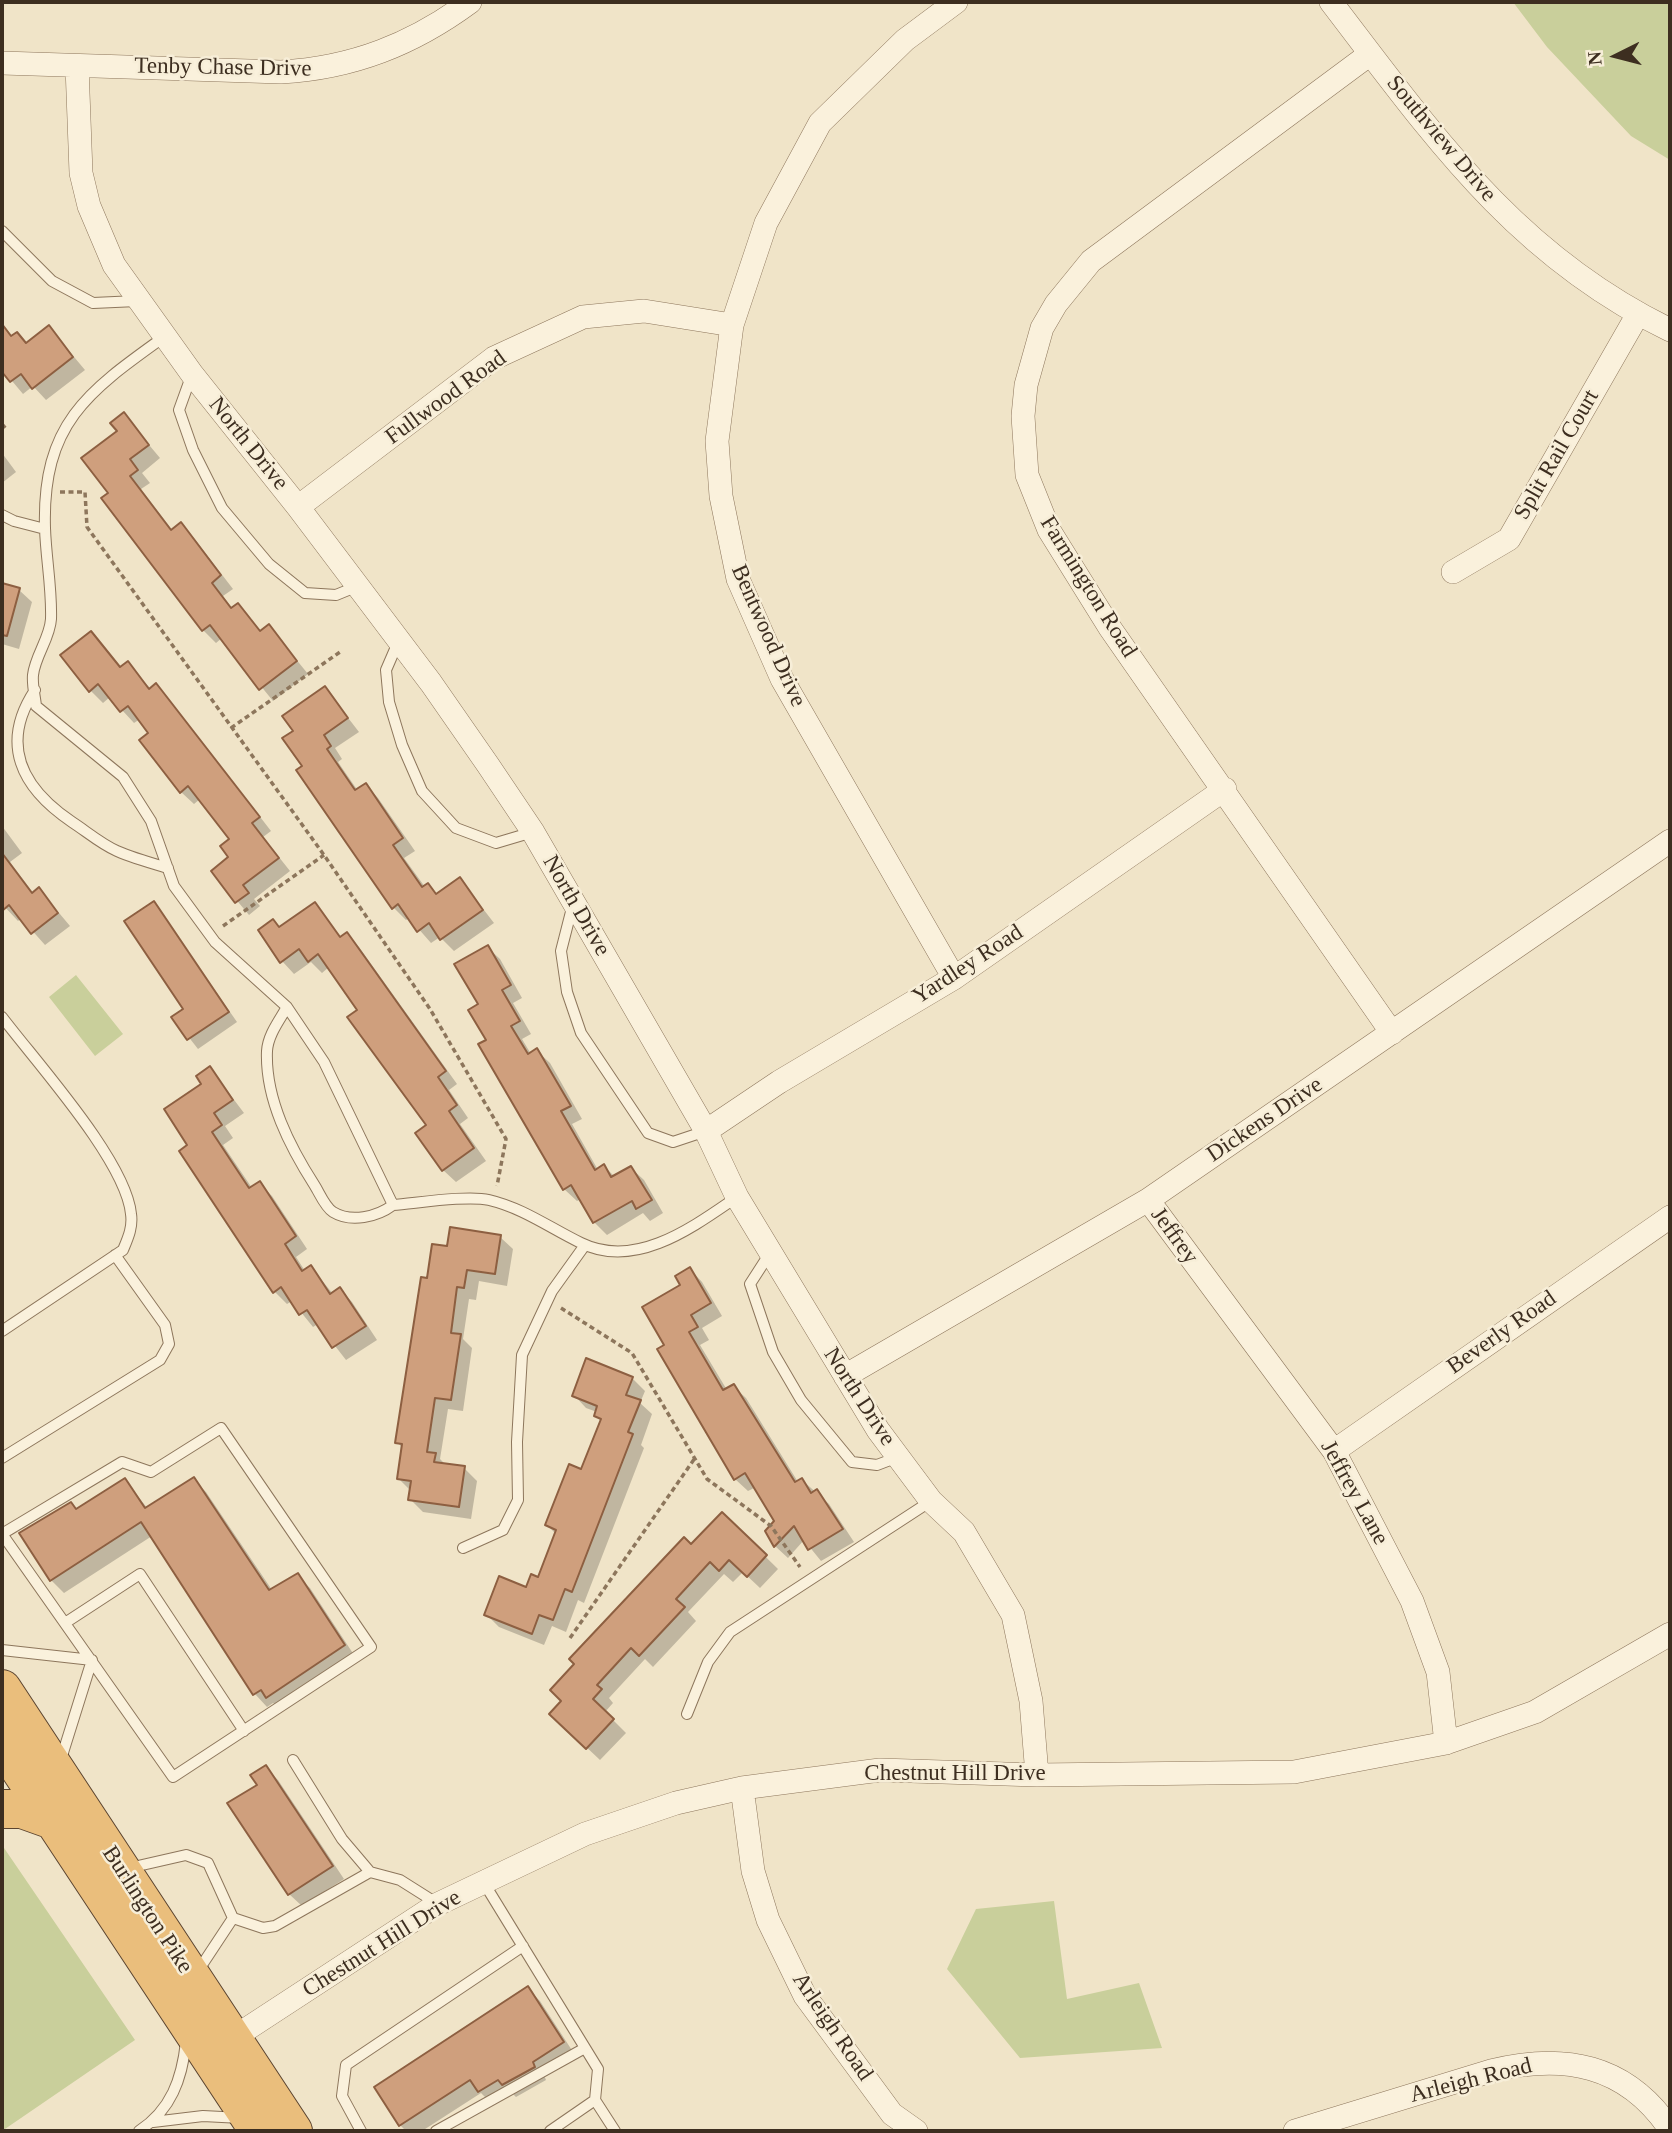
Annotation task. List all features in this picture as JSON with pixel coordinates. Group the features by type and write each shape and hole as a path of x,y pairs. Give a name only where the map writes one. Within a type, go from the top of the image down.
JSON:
{"highway":[{"name":"Burlington Pike","path":"2,1689 293,2131"},
{"name":"Burlington Pike","path":"2,1742 50,1819 256,2125"},
{"path":"2,1809 22,1809 50,1819"}],"street":[{"name":"Tenby Chase Drive","path":"2,63 281,72 321,69 401,45 438,26 470,2"},
{"name":"Bentwood Drive","path":"954,978 782,679 738,579 721,496 717,440 732,325 766,223 820,123 905,40 956,2"},
{"name":"Southview Drive","path":"1331,2 1460,169 1493,202 1535,242 1638,314 1670,330"},
{"name":"Farmington Road","path":"1370,54 1091,261 1056,304 1042,328 1026,385 1023,416 1027,475 1049,530 1110,628 1225,789 1392,1033"},
{"name":"North Drive","path":"77,66 77,131 83,184 100,236 114,265 137,301 192,374 399,640 533,832 706,1131 737,1198 845,1376 898,1457 931,1501 964,1532 1013,1615 1031,1701 1037,1774"},
{"name":"Fullwood Road","path":"298,507 495,358 583,317 645,311 732,325"},
{"name":"Split Rail Court","path":"1453,572 1509,539 1638,314"},
{"name":"Yardley Road","path":"706,1131 779,1082 954,978 1225,789"},
{"name":"Dickens Drive","path":"845,1376 1148,1200 1670,841"},
{"name":"Jeffrey","path":"1148,1200 1200,1271"},
{"name":"Beverly Road","path":"1334,1451 1670,1217"},
{"name":"Jeffrey Lane","path":"1200,1271 1334,1451 1412,1601 1438,1672 1446,1743"},
{"name":"Chestnut Hill Drive","path":"233,2038 438,1904 585,1834 676,1803 741,1788 880,1770 1037,1774 1294,1772 1446,1743 1535,1712 1670,1634"},
{"name":"Arleigh Road","path":"741,1788 753,1871 768,1920 805,1996 892,2113 916,2131"},
{"name":"Arleigh Road","path":"1295,2131 1518,2064 1567,2062 1616,2076 1655,2106 1670,2129"}],"lane":[{"path":"2,231 52,281 93,303 137,301"},
{"path":"164,337 102,381 65,424 48,475 45,528 51,581 51,623 33,674 36,706 123,777 151,821 174,886 210,936 287,1007 324,1062 393,1205"},
{"path":"192,374 179,410 193,450 222,508 269,564 305,593 336,595 358,586"},
{"path":"2,515 14,522 45,528"},
{"path":"2,524 14,522"},
{"path":"399,640 386,670 389,702 402,745 422,792 456,828 496,844 533,832"},
{"path":"11,713 35,690"},
{"path":"4,744 13,769 28,791 114,850 168,868"},
{"path":"573,902 561,951 567,992 581,1033 648,1133 673,1142 706,1131"},
{"path":"287,1007 271,1034 267,1050 281,1122 299,1162 330,1210 343,1217 382,1213 393,1205 486,1199 520,1210 584,1245 629,1252 681,1235 737,1198"},
{"path":"2,1017 119,1172 131,1212 131,1229 123,1250 2,1331"},
{"path":"463,1548 503,1530 518,1500 517,1442 522,1355 548,1300 584,1245"},
{"path":"770,1252 750,1284 773,1352 801,1400 852,1462 877,1465 898,1457"},
{"path":"2,1458 160,1360 169,1344 165,1325 115,1255"},
{"path":"221,1428 371,1647 173,1777 92,1660 2,1534 122,1462 151,1472 221,1428"},
{"path":"687,1714 708,1662 730,1632 931,1501"},
{"path":"65,1623 140,1574 244,1731"},
{"path":"2,1650 92,1660"},
{"path":"57,1772 92,1660"},
{"path":"293,1760 342,1839 370,1872 400,1881 438,1904"},
{"path":"121,1870 187,1855 208,1863 233,1918 262,1928 275,1926 370,1872"},
{"path":"484,1883 598,2069 595,2100 615,2131"},
{"path":"193,1980 233,1918"},
{"path":"361,2131 342,2096 346,2066 523,1946"},
{"path":"139,2131 153,2122 183,2074 186,2018"},
{"path":"436,2131 585,2048"},
{"path":"550,2131 595,2100"},
{"path":"153,2122 203,2116 256,2125"}],"path":[{"path":"2,424 7,430"},
{"path":"47,492 85,492 87,527 324,855 430,1009 506,1139 494,1202"},
{"path":"231,728 340,652"},
{"path":"210,936 324,855"},
{"path":"548,1300 632,1353 707,1479 771,1526 810,1580"},
{"path":"570,1638 695,1458"}],"green space":[{"path":"1513,2 1670,2 1670,160 1631,136 1547,47"},
{"path":"76,975 123,1034 95,1056 49,997"},
{"path":"2,1845 135,2040 2,2131"},
{"path":"1054,1901 1067,1999 1139,1983 1162,2048 1020,2058 947,1969 976,1909"}],"building":[{"path":"2,324 11,336 17,332 26,343 49,325 73,357 32,389 21,374 10,382 2,372"},
{"path":"124,412 149,445 130,459 138,470 130,476 171,530 181,522 221,575 212,583 231,608 238,603 260,631 269,624 297,661 259,690 210,625 202,631 101,498 108,493 81,458 117,431 110,423"},
{"path":"2,583 20,588 7,636 2,635"},
{"path":"91,631 120,667 128,661 149,689 156,683 260,817 252,823 279,858 243,885 249,893 235,903 211,871 228,857 220,846 229,839 188,786 180,793 139,740 148,733 128,706 120,712 98,684 89,692 60,655"},
{"path":"325,686 348,718 324,735 331,746 327,749 355,790 366,783 403,838 393,845 422,887 428,883 436,894 460,877 483,910 440,940 429,923 417,932 398,904 392,909 296,770 302,766 282,738 293,731 282,716"},
{"path":"2,853 32,893 39,887 58,913 31,934 9,905 2,911"},
{"path":"154,901 229,1012 187,1040 171,1017 183,1009 124,921"},
{"path":"315,902 340,937 347,932 446,1071 438,1077 457,1105 449,1111 474,1148 442,1171 415,1133 426,1125 347,1017 357,1010 318,954 308,962 299,949 280,963 258,930 273,919 279,927"},
{"path":"488,945 511,985 502,990 520,1021 511,1026 528,1054 537,1048 571,1106 561,1111 595,1170 604,1164 611,1177 631,1166 652,1200 636,1209 632,1201 593,1223 571,1185 563,1190 478,1044 486,1040 468,1010 478,1004 454,964"},
{"path":"210,1066 233,1100 214,1113 222,1125 212,1132 249,1188 260,1181 296,1236 285,1244 302,1271 311,1265 330,1294 340,1287 366,1326 332,1348 307,1310 299,1315 281,1287 273,1293 179,1151 187,1145 164,1109 201,1084 196,1076"},
{"path":"450,1227 501,1235 495,1274 467,1270 464,1288 457,1287 451,1333 461,1334 451,1400 435,1398 427,1452 436,1453 434,1462 465,1466 459,1507 408,1500 411,1481 397,1479 402,1444 395,1443 421,1277 427,1278 432,1244 447,1246"},
{"path":"690,1267 711,1303 691,1315 698,1327 689,1332 723,1390 734,1384 795,1482 802,1478 811,1493 817,1489 843,1529 808,1550 794,1526 774,1547 765,1531 774,1521 745,1473 734,1480 657,1349 664,1345 642,1307 680,1285 675,1276"},
{"path":"586,1358 633,1377 626,1395 641,1400 628,1432 633,1434 572,1592 565,1589 553,1620 539,1615 532,1634 484,1615 499,1576 526,1587 531,1574 538,1577 556,1530 545,1525 569,1464 581,1469 601,1419 594,1416 597,1406 572,1396"},
{"path":"194,1477 269,1590 298,1573 345,1645 266,1698 261,1690 253,1695 141,1522 50,1581 19,1533 71,1502 76,1509 125,1478 145,1508"},
{"path":"722,1512 767,1555 747,1577 729,1560 719,1571 710,1562 676,1599 685,1607 639,1656 631,1648 597,1685 602,1689 593,1699 614,1719 586,1749 549,1714 561,1701 550,1690 574,1664 569,1659 684,1537 691,1544"},
{"path":"266,1765 333,1866 288,1895 227,1803 257,1785 250,1775"},
{"path":"528,1986 564,2042 533,2062 535,2067 502,2085 498,2080 478,2092 470,2080 399,2126 374,2087"}]}
